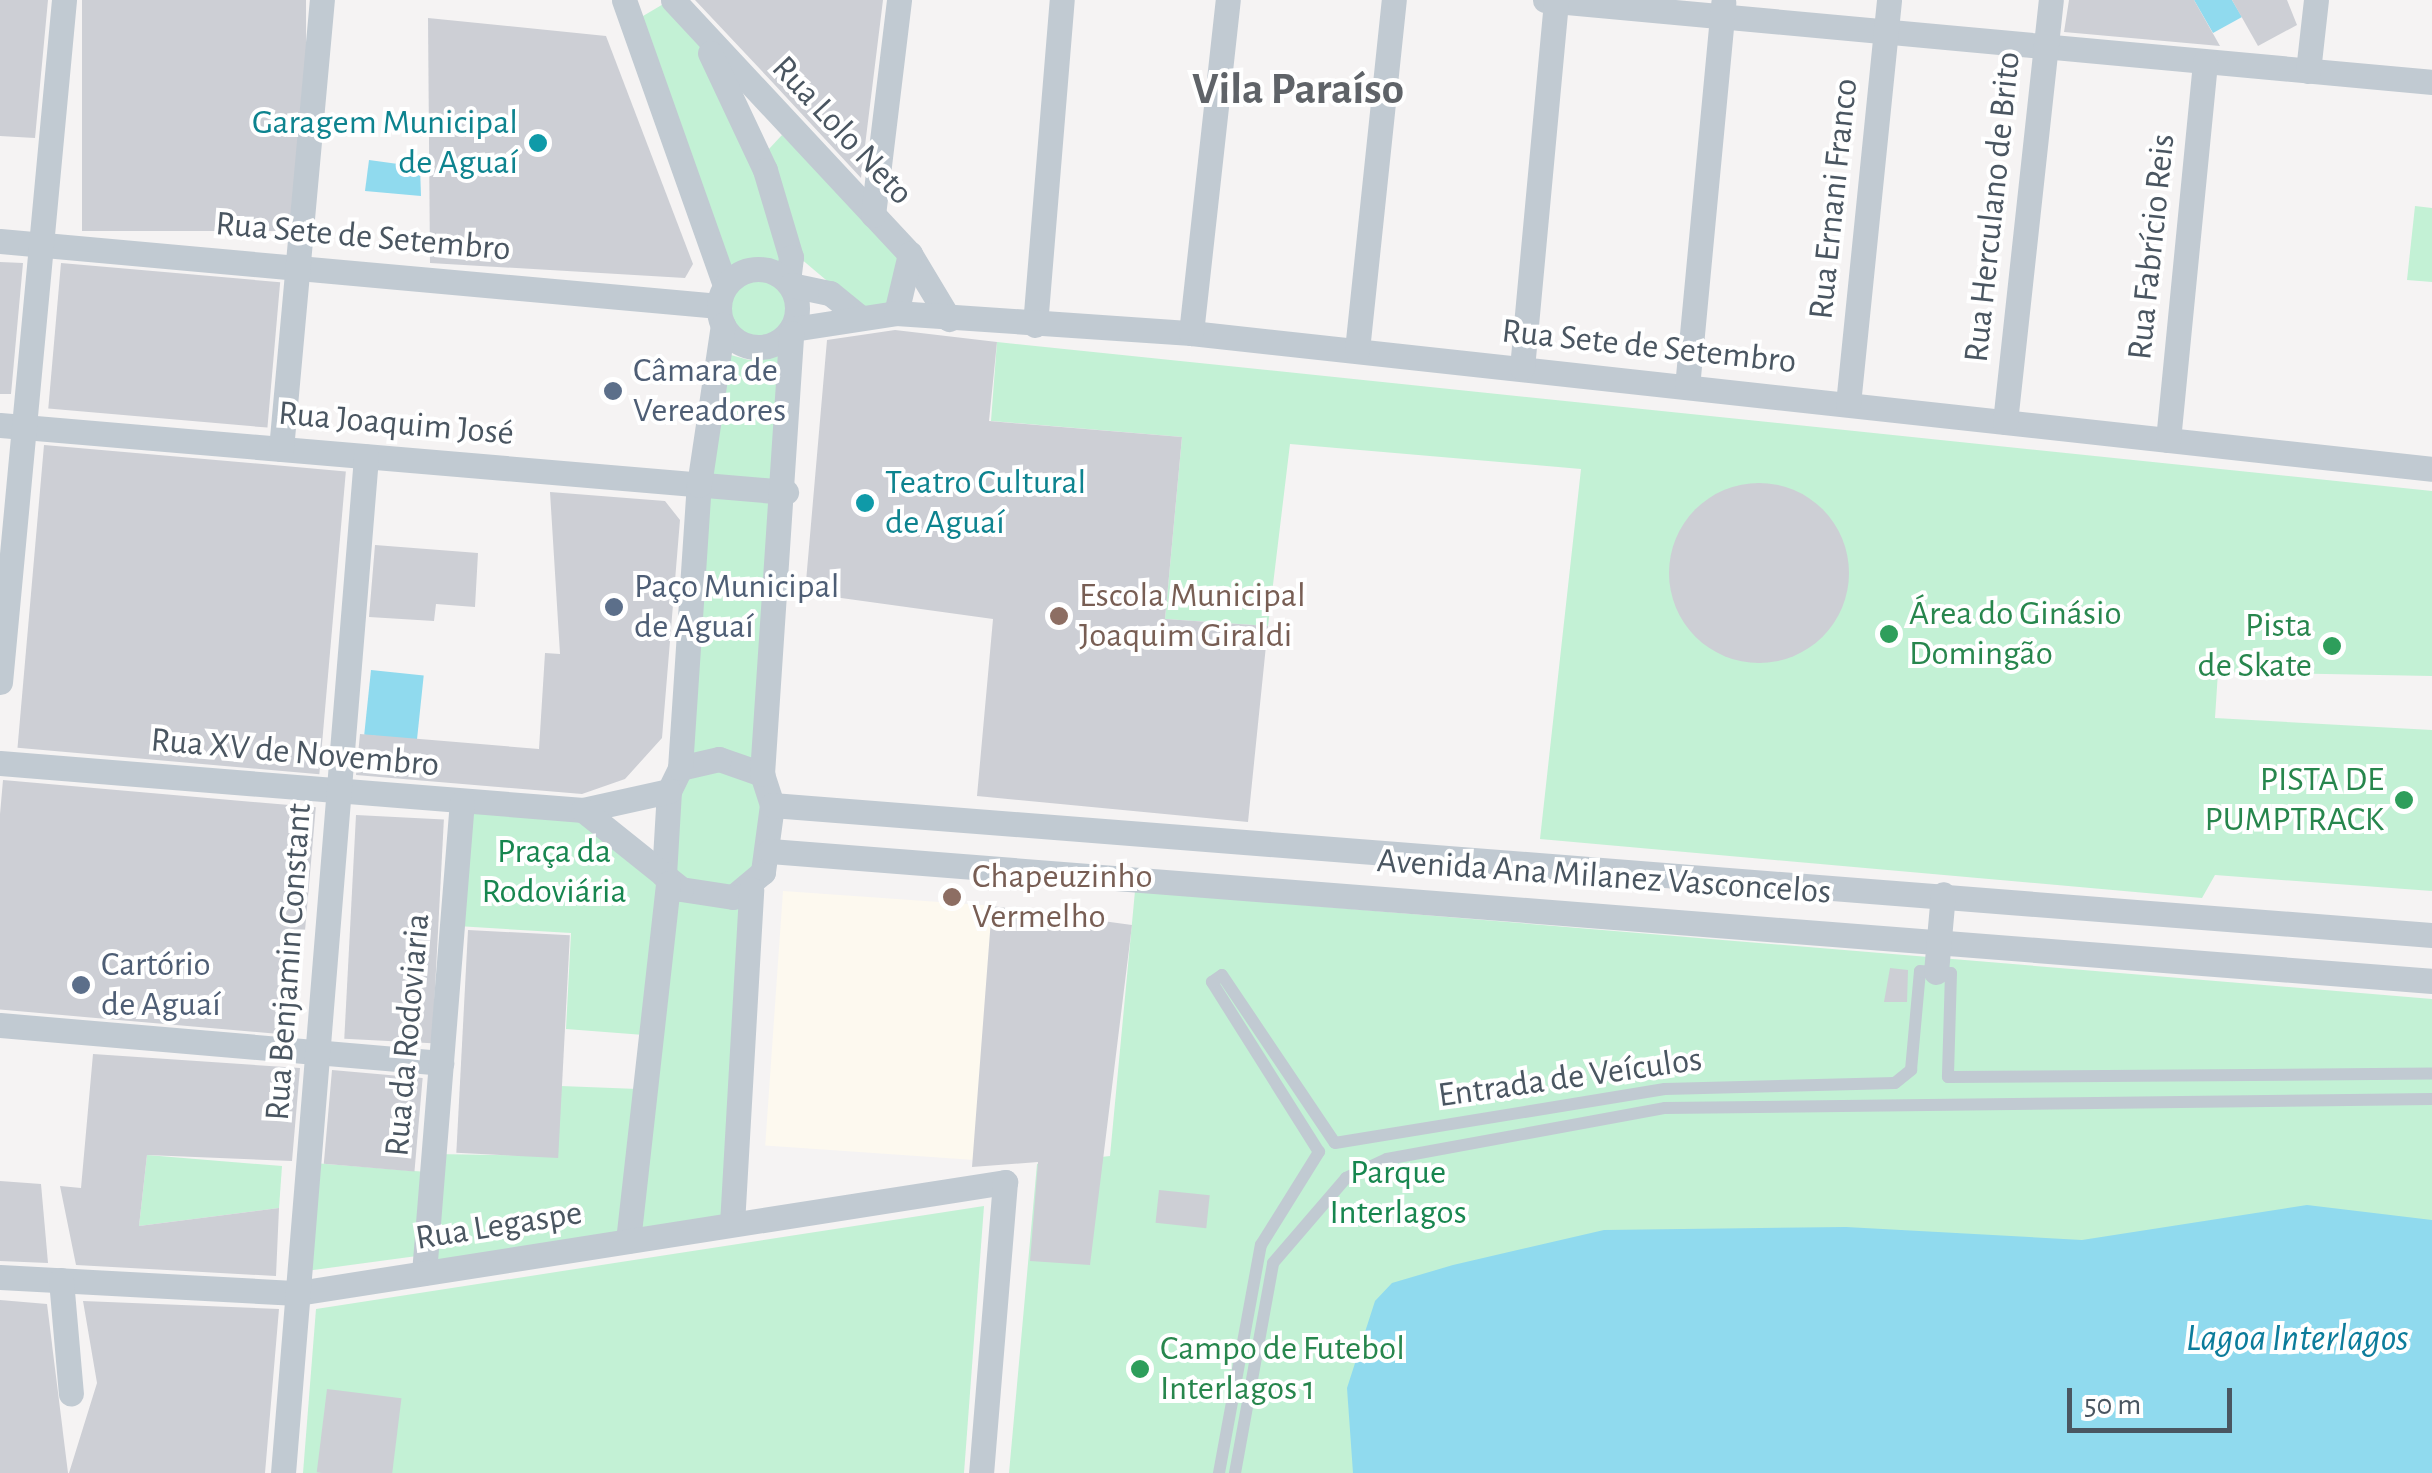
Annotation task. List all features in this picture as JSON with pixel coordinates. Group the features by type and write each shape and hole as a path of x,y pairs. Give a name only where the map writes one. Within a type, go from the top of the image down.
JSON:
{"street":[{"path":"0,682 12,426 41,244 64,0"},
{"path":"281,449 322,0"},
{"path":"874,215 899,0"},
{"path":"1035,326 1062,0"},
{"path":"1191,333 1228,0"},
{"path":"1357,350 1394,0"},
{"path":"1545,0 1722,8 1886,32 2432,82"},
{"path":"1522,368 1556,0"},
{"name":"Rua Ernani Franco","path":"1848,404 1889,0"},
{"name":"Rua Herculano de Brito","path":"2005,422 2051,0"},
{"path":"2308,71 2316,0"},
{"path":"628,1241 666,879 698,484 722,306 628,10 674,1"},
{"name":"Rua Lolo Neto","path":"674,1 910,254 949,318"},
{"path":"1687,386 1722,8"},
{"path":"700,32 765,170 792,258 786,492 762,774 772,805 770,851 750,890 732,1224"},
{"name":"Rua Fabrício Reis","path":"2168,440 2205,62"},
{"name":"Rua Sete de Setembro","path":"0,240 722,306 750,346 792,331 858,316 896,313 1035,326 1191,333 2432,469"},
{"path":"896,313 910,254"},
{"path":"722,306 759,268 789,283 830,293 858,316"},
{"name":"Rua Joaquim José","path":"12,426 786,492"},
{"name":"Rua Benjamin Constant","path":"283,1473 366,456"},
{"path":"674,780 719,758 762,774"},
{"name":"Rua XV de Novembro","path":"0,763 583,810 674,780"},
{"name":"Rua da Rodoviaria","path":"424,1273 462,803"},
{"name":"Avenida Ana Milanez Vasconcelos","path":"772,805 1581,863 2432,935"},
{"path":"583,810 666,879 704,896 750,890"},
{"path":"1247,885 1251,839"},
{"name":"Avenida Ana Milanez Vasconcelos","path":"770,851 1577,909 2432,981"},
{"path":"1577,909 1581,863"},
{"path":"1724,921 1727,875"},
{"path":"1936,972 1943,894"},
{"path":"0,1025 441,1063"},
{"name":"Rua Legaspe","path":"0,1276 298,1293 1005,1182 981,1473"},
{"path":"61,1280 71,1394"}],"lane":[{"name":"Entrada de Veículos","path":"1219,1473 1262,1246 1319,1152 1212,982 1222,975 1335,1143 1665,1089 1894,1083 1911,1070 1920,971 1936,972"},
{"path":"1936,972 1952,973 1948,1077 2432,1074"},
{"name":"Entrada de Veículos","path":"1235,1473 1273,1263 1346,1178 1386,1158 1665,1108 2432,1098"}],"shaded area":[{"path":"783,891 992,906 975,1160 765,1145"}],"green space":[{"path":"665,3 698,34 788,256 781,272 759,265 725,277 638,19"},
{"path":"782,135 903,257 887,305 858,307 800,258 768,150"},
{"path":"2415,206 2432,208 2432,282 2407,280"},
{"path":"759,273 773,275 784,283 792,294 792,322 784,333 773,341 759,343 745,341 734,333 726,322 724,308 726,294 734,283 745,275"},
{"name":"Área do Ginásio Domingão","path":"997,342 2432,491 2432,676 2218,672 2215,718 2432,730 2432,891 2215,875 2202,898 1540,839 1581,469 1290,444 1268,626 1165,619 1182,437 991,421"},
{"path":"789,346 760,770 685,762 703,485 727,354 749,360"},
{"path":"718,761 766,790 750,887 671,881 681,771"},
{"name":"Praça da Rodoviária","path":"465,806 582,816 663,882 644,1035 566,1029 571,933 457,926"},
{"name":"Parque Interlagos","path":"1135,891 2432,999 2432,1473 1009,1473 1037,1164 1110,1156"},
{"path":"746,895 725,1219 633,1232 667,897"},
{"path":"561,1086 638,1089 623,1233 424,1273 434,1154 554,1156"},
{"path":"147,1155 282,1166 279,1208 139,1226"},
{"path":"314,1163 427,1172 417,1256 306,1271"},
{"path":"984,1206 964,1473 303,1473 316,1309"}],"water":[{"path":"2194,0 2232,0 2242,17 2213,33"},
{"path":"369,160 420,167 421,196 365,191"},
{"path":"371,670 424,676 417,740 364,735"},
{"name":"Lagoa Interlagos","path":"2307,1205 2432,1220 2432,1473 1353,1473 1347,1388 1375,1301 1392,1283 1453,1265 1604,1230 1846,1227 2082,1240"}],"building":[{"path":"0,0 48,0 35,138 0,136"},
{"path":"82,0 306,0 306,231 82,231"},
{"path":"695,0 883,0 861,178 774,84"},
{"path":"2069,0 2194,0 2220,46 2064,32"},
{"path":"2232,0 2287,0 2297,25 2258,46"},
{"name":"Garagem Municipal de Aguaí","path":"428,18 606,36 693,264 685,278 430,263"},
{"path":"0,262 23,263 11,394 0,394"},
{"path":"61,263 280,282 267,428 48,408"},
{"name":"Escola Municipal Joaquim Giraldi","path":"895,330 997,342 989,421 1182,437 1165,619 1268,626 1248,822 977,796 993,619 805,593 827,340"},
{"path":"44,445 346,471 319,774 18,748"},
{"path":"1759,483 1794,490 1823,509 1842,538 1849,573 1842,608 1823,637 1794,656 1759,663 1724,656 1695,637 1676,608 1669,573 1676,538 1695,509 1724,490"},
{"name":"Paço Municipal de Aguaí","path":"550,492 665,501 680,520 662,738 625,779 582,794 356,775 360,734 539,749 545,653 560,654"},
{"path":"375,545 478,553 475,607 436,604 434,621 369,617"},
{"path":"3,780 316,807 296,1035 0,1010"},
{"path":"356,815 444,820 432,1043 344,1039"},
{"path":"992,906 1132,925 1090,1265 1030,1261 1038,1162 972,1167"},
{"path":"468,930 570,935 558,1158 456,1153"},
{"path":"1890,968 1908,970 1907,1002 1884,1002"},
{"path":"93,1054 300,1068 292,1161 147,1155 139,1226 279,1208 276,1276 76,1265 60,1186 81,1188"},
{"path":"332,1070 423,1078 414,1172 324,1164"},
{"path":"0,1181 41,1184 48,1263 0,1261"},
{"path":"1159,1190 1210,1195 1206,1228 1156,1223"},
{"path":"0,1300 47,1304 68,1473 0,1473"},
{"path":"83,1301 279,1309 265,1473 69,1473 97,1383"},
{"path":"327,1389 401,1398 392,1473 317,1472"}],"place":[{"name":"Garagem Municipal de Aguaí","path":"538,143"},
{"name":"Câmara de Vereadores","path":"613,391"},
{"name":"Teatro Cultural de Aguaí","path":"865,503"},
{"name":"Paço Municipal de Aguaí","path":"614,607"},
{"name":"Escola Municipal Joaquim Giraldi","path":"1059,616"},
{"name":"Área do Ginásio Domingão","path":"1889,634"},
{"name":"Pista de Skate","path":"2332,646"},
{"name":"PISTA DE PUMPTRACK","path":"2404,800"},
{"name":"Chapeuzinho Vermelho","path":"952,897"},
{"name":"Cartório de Aguaí","path":"81,985"},
{"name":"Campo de Futebol Interlagos 1","path":"1140,1369"}],"district":[{"name":"Vila Paraíso","path":"1298,90"}]}
